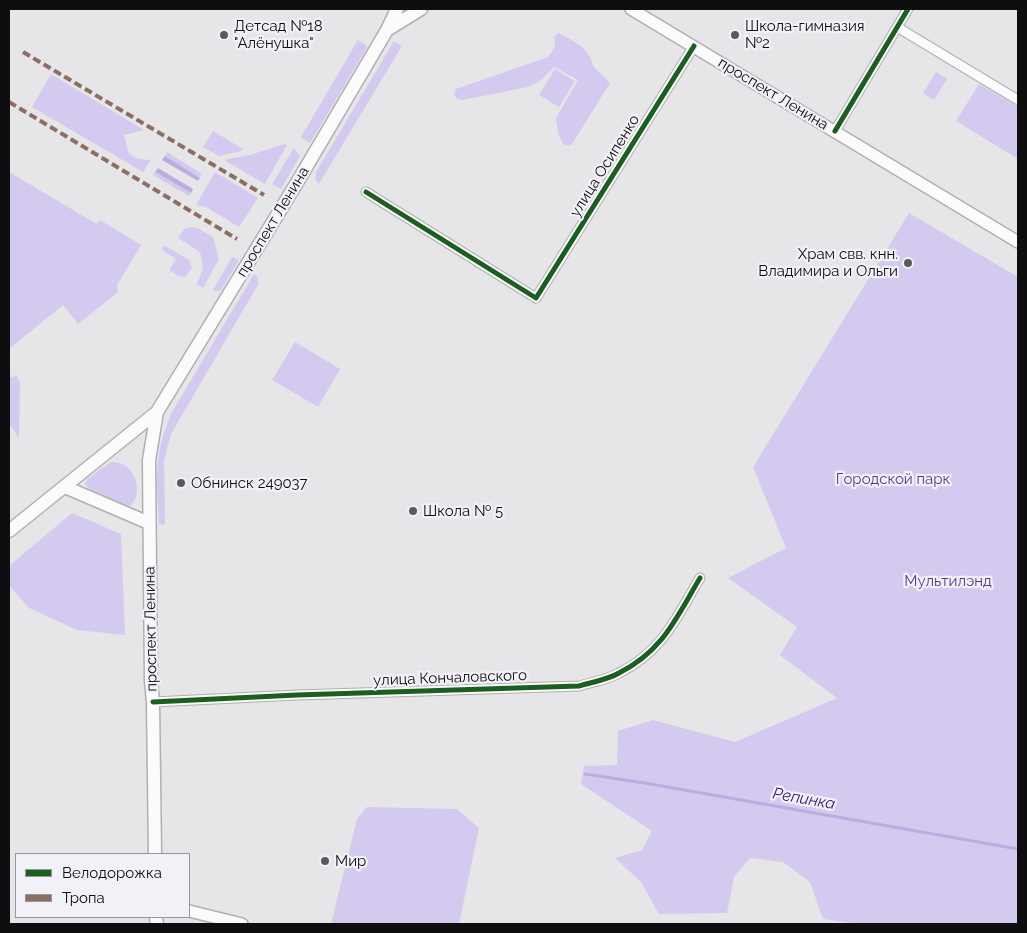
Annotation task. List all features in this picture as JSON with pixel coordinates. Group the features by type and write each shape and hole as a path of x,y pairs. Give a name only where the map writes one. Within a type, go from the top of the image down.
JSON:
{"main road":[{"name":"проспект Ленина","path":"155,853 149,460 157,412 298,181 387,30 397,9"},
{"name":"проспект Ленина","path":"387,30 421,9"},
{"name":"проспект Ленина","path":"631,9 1018,242"},
{"path":"9,531 157,412"},
{"path":"65,487 149,524"},
{"path":"190,911 242,924"}],"street":[{"path":"835,131 908,9"},
{"path":"897,27 1018,100"},
{"name":"улица Осипенко","path":"366,192 536,298 694,46"},
{"name":"улица Кончаловского","path":"153,702 297,695 579,686 618,674 648,655 667,635 700,578"}],"green space":[{"path":"558,33 569,38 585,50 593,66 610,83 572,144 568,146 563,144 558,133 556,118 578,80 554,67 540,81 528,87 462,100 456,98 454,94 456,89 548,57 555,47 554,38"},
{"path":"358,40 367,46 365,51 310,143 301,137"},
{"path":"394,41 402,46 319,184 315,179 316,172"},
{"path":"555,69 575,81 559,107 539,95"},
{"path":"936,72 947,79 934,100 923,93"},
{"path":"51,74 144,130 124,135 129,154 139,159 151,160 143,172 32,107"},
{"path":"979,84 1018,107 1018,159 956,121"},
{"path":"213,131 243,149 221,157 203,147"},
{"path":"284,144 287,145 265,184 226,161 227,159 250,155"},
{"path":"294,148 300,156 281,189 272,184"},
{"path":"167,152 202,174 200,178 165,156"},
{"path":"9,172 97,224 100,220 141,245 117,285 118,292 78,324 63,305 9,349"},
{"path":"155,172 191,193 189,196 153,175"},
{"path":"215,172 258,198 239,227 206,207 196,205"},
{"path":"909,213 1018,277 1018,924 860,924 823,919 810,882 783,862 750,858 734,877 727,913 659,914 641,882 615,858 642,850 652,831 581,784 584,766 617,765 618,731 653,720 735,742 837,698 780,655 797,627 728,578 786,548 753,467"},
{"path":"192,227 213,237 219,259 203,288 197,284 203,268 200,252 178,238 184,229"},
{"path":"164,245 189,260 192,268 185,277 169,270 176,259 162,250"},
{"path":"232,257 239,260 221,290 213,290"},
{"path":"254,274 259,283 171,434 164,461 165,524 162,525 159,523 157,480 159,453 166,426 172,412"},
{"path":"295,342 340,369 318,407 272,380"},
{"path":"9,374 12,378 16,375 20,382 19,438 9,424"},
{"path":"111,462 126,466 132,472 137,486 137,494 130,506 97,494 85,484 87,479"},
{"path":"72,513 121,534 125,635 77,630 29,608 9,585 9,566"},
{"path":"367,807 457,809 479,828 459,924 331,924 357,819"}],"shaded area":[{"path":"165,156 200,178 198,181 162,160"},
{"path":"158,168 193,189 191,193 155,172"}],"waterway":[{"name":"Репинка","path":"585,774 1018,849"}],"marked path":[{"path":"23,52 264,195"},
{"path":"9,102 237,239"}],"cycle path":[{"path":"835,131 908,9"},
{"path":"366,192 536,298 694,46"},
{"path":"153,702 297,695 579,686 614,675 647,654 667,632 700,578"}],"place":[{"name":"Детсад №18 \"Алёнушка\"","path":"224,35"},
{"name":"Школа-гимназия №2","path":"735,35"},
{"name":"Храм свв. кнн. Владимира и Ольги","path":"908,263"},
{"name":"Обнинск 249037","path":"181,483"},
{"name":"Школа № 5","path":"413,511"},
{"name":"Мир","path":"325,861"}],"park label":[{"name":"Городской парк","path":"893,479"},
{"name":"Мультилэнд","path":"948,581"}]}
